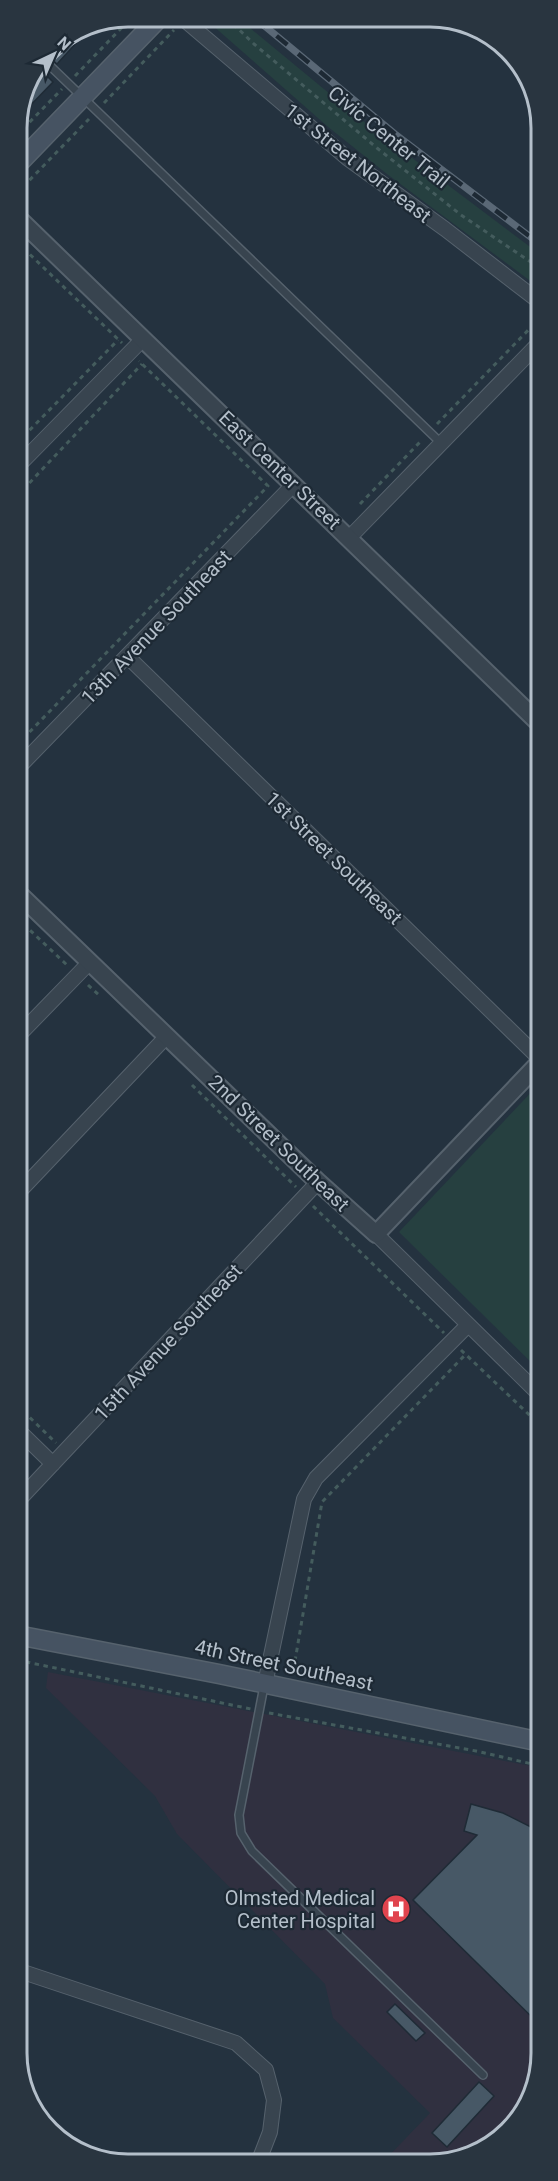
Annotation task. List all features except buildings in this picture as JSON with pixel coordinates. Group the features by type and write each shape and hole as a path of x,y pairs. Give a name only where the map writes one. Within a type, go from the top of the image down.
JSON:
{"main road":[{"path":"27,155 150,27"},
{"name":"4th Street Southeast","path":"27,1637 531,1740"}],"street":[{"name":"1st Street Northeast","path":"193,27 346,158 445,229 531,295"},
{"name":"East Center Street","path":"27,227 350,538 531,708"},
{"path":"27,457 143,339"},
{"path":"350,538 531,351"},
{"name":"13th Avenue Southeast","path":"27,759 294,484"},
{"name":"1st Street Southeast","path":"128,657 531,1051"},
{"name":"2nd Street Southeast","path":"27,904 83,968 167,1036 318,1182 376,1234 531,1386"},
{"path":"27,1027 83,968"},
{"path":"27,1183 167,1036"},
{"path":"376,1234 531,1071"},
{"name":"15th Avenue Southeast","path":"27,1491 318,1182"},
{"path":"265,1684 304,1499 316,1478 468,1325"},
{"path":"27,1439 53,1464"},
{"path":"27,1973 236,2043 266,2070 274,2100 270,2132 261,2154"}],"lane":[{"path":"50,65 441,443"},
{"path":"265,1684 239,1815 241,1833 252,1851 483,2075"}],"path":[{"name":"Civic Center Trail","path":"236,27 377,148 461,215 531,262"},
{"path":"27,252 118,340 27,433"},
{"path":"358,506 531,327"},
{"path":"27,485 142,364 268,486 27,735"},
{"path":"27,926 83,968 103,999"},
{"path":"188,1081 440,1329"},
{"path":"295,1661 322,1502 466,1354 531,1416"},
{"path":"27,1415 55,1441"},
{"path":"27,1662 259,1711 476,1751 531,1764"}],"shaded area":[{"name":"Olmsted Medical Center Hospital","path":"48,1672 531,1766 531,2060 528,2079 521,2098 501,2124 486,2137 463,2149 430,2154 391,2154 430,2113 333,2018 325,1984 177,1834 155,1796 46,1688"}],"green space":[{"path":"214,27 249,27 359,118 531,247 531,282 387,174 327,126"},
{"path":"531,1093 531,1362 399,1232"}],"railway":[{"path":"266,27 395,134 531,237"}],"place":[{"name":"Olmsted Medical Center Hospital","path":"396,1909"}]}
